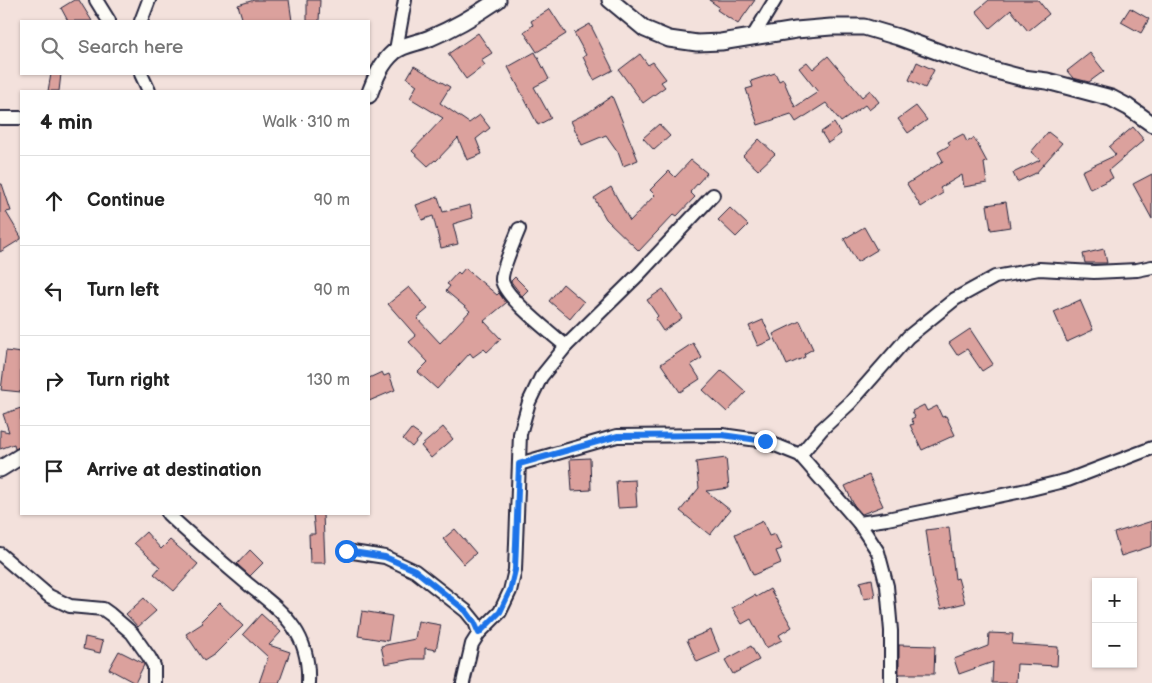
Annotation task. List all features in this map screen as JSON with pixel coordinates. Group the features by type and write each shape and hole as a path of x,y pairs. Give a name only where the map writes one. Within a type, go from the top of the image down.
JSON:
{"street":[{"path":"96,0 108,20"},
{"path":"141,20 149,0"},
{"path":"396,50 405,0"},
{"path":"370,92 385,60 396,50 428,39 457,25 498,0"},
{"path":"610,0 645,30 669,39 697,43 752,38 796,30 864,27 1001,72 1023,78 1047,81 1111,98 1149,117"},
{"path":"752,38 774,0"},
{"path":"141,75 149,90"},
{"path":"0,118 20,118"},
{"path":"463,683 472,644 479,633 500,612 510,591 515,570 520,434 529,402 541,377 566,346 640,273 713,195"},
{"path":"519,229 502,278 504,288 524,310 566,346"},
{"path":"800,455 822,429 850,403 908,337 955,299 995,277 1039,269 1094,272 1137,270 1152,267"},
{"path":"519,464 618,436 722,435 765,441 800,455 858,523 878,552 887,586 891,632 891,683"},
{"path":"858,523 887,519 1068,480 1152,448"},
{"path":"0,469 20,457"},
{"path":"169,515 277,608 294,627 306,650 308,683"},
{"path":"346,551 385,557 415,570 466,611 479,633"},
{"path":"0,554 49,596 70,606 103,609 110,614 132,633 149,657 154,666 154,683"}],"building":[{"path":"74,0 79,0 91,20 67,20 61,8"},
{"path":"254,0 289,0 292,20 243,20 238,5"},
{"path":"307,0 320,0 319,20 307,20"},
{"path":"709,0 755,0 738,24 717,10 719,7"},
{"path":"989,0 1038,0 1049,14 1028,31 1011,10 990,28 976,11"},
{"path":"1130,8 1149,19 1141,33 1121,22"},
{"path":"550,9 566,34 537,52 524,32 533,25 531,21"},
{"path":"590,24 613,70 594,80 583,57 586,55 574,33"},
{"path":"478,33 492,53 481,60 485,65 466,79 448,54"},
{"path":"535,52 549,79 534,87 551,118 538,125 508,67"},
{"path":"1090,53 1104,71 1089,82 1073,78 1067,71"},
{"path":"640,54 648,65 653,62 666,79 661,82 665,87 643,103 619,70"},
{"path":"828,56 862,97 870,90 879,102 869,110 865,105 841,122 826,103 796,122 791,114 758,125 746,89 753,87 751,81 775,73 779,81 783,79 795,107 818,92 799,68 807,62 813,69"},
{"path":"917,62 934,70 925,88 909,80"},
{"path":"414,66 450,87 440,103 469,123 480,115 490,128 476,139 482,154 467,160 458,138 436,161 428,166 412,151 443,118 410,98 417,85 407,78"},
{"path":"51,75 61,75 59,90 48,90"},
{"path":"612,96 638,160 623,166 618,152 606,135 582,145 571,121 589,112"},
{"path":"916,106 927,120 908,133 898,119"},
{"path":"834,123 841,134 828,143 821,132"},
{"path":"659,124 670,136 654,150 643,138"},
{"path":"1133,127 1144,140 1109,170 1113,178 1090,189 1082,171 1116,155 1109,147"},
{"path":"1048,132 1062,143 1036,173 1017,182 1013,173 1040,160 1031,152"},
{"path":"963,134 967,142 974,138 987,162 984,163 987,183 964,187 962,175 940,188 943,193 921,207 907,184 943,161 938,152 950,145 948,142"},
{"path":"759,139 775,154 758,170 743,156"},
{"path":"691,160 707,173 690,192 695,197 677,216 674,214 639,251 606,219 594,198 611,187 630,221 655,195 650,190 669,171 675,177"},
{"path":"1152,174 1152,219 1133,184"},
{"path":"0,184 2,184 11,211 6,212 20,235 20,240 0,252"},
{"path":"438,197 443,212 470,205 473,218 453,224 458,244 441,248 433,216 422,220 416,205"},
{"path":"1006,202 1010,227 991,230 987,205"},
{"path":"730,208 748,225 736,237 718,220"},
{"path":"864,227 877,250 857,262 844,239"},
{"path":"1104,249 1107,263 1085,263 1083,254"},
{"path":"465,268 497,295 499,293 506,303 484,321 501,339 487,352 484,349 473,357 470,353 437,389 418,372 428,362 409,342 416,336 388,304 409,287 428,309 417,318 440,343 470,311 446,291 450,286 447,284 458,272 460,274"},
{"path":"515,277 528,290 522,296 511,281"},
{"path":"563,284 584,302 570,319 549,301"},
{"path":"663,289 682,318 663,331 655,319 658,316 647,300"},
{"path":"1080,300 1093,330 1067,342 1054,312"},
{"path":"763,320 772,340 758,346 749,326"},
{"path":"800,321 813,349 804,354 805,357 787,365 773,334"},
{"path":"970,329 993,364 982,371 967,349 957,355 949,343"},
{"path":"693,343 702,358 691,365 700,379 680,392 661,364"},
{"path":"6,351 20,353 20,392 1,390"},
{"path":"722,370 746,392 727,412 703,390"},
{"path":"382,372 384,376 389,374 395,390 370,401 370,378"},
{"path":"924,405 927,411 937,406 942,417 946,416 955,435 922,450 910,425 914,424 911,419 915,417 912,411"},
{"path":"20,408 20,447 15,449 14,444 0,449 0,430 9,432 3,414"},
{"path":"443,427 453,439 431,458 421,446"},
{"path":"411,429 421,436 412,447 403,439"},
{"path":"590,458 591,490 572,491 570,459"},
{"path":"726,458 729,488 706,491 730,510 710,535 680,511 699,488 696,462"},
{"path":"869,475 883,506 862,514 854,505 845,486"},
{"path":"635,480 637,507 618,508 616,481"},
{"path":"313,515 323,515 325,563 310,563 309,534 315,534"},
{"path":"763,521 769,536 775,534 782,549 776,551 781,563 753,575 735,534"},
{"path":"1152,521 1152,546 1121,556 1114,533"},
{"path":"949,527 955,579 958,578 965,603 941,609 933,580 926,530"},
{"path":"455,529 476,553 464,564 443,539"},
{"path":"146,532 161,549 170,540 198,564 174,591 154,574 160,567 134,543"},
{"path":"250,550 263,563 250,576 237,564"},
{"path":"872,579 875,597 864,599 860,582"},
{"path":"770,589 792,627 779,635 782,640 766,648 751,619 742,624 732,608"},
{"path":"144,598 156,611 138,627 126,614"},
{"path":"219,603 243,626 215,654 204,661 186,634 203,623 201,621"},
{"path":"362,611 392,616 388,641 358,636"},
{"path":"261,614 281,632 269,645 290,652 279,683 259,683 268,657 243,634"},
{"path":"418,621 441,625 436,650 425,648 425,659 412,659 385,664 381,646 415,639"},
{"path":"711,630 720,652 697,662 687,640"},
{"path":"989,633 1013,634 1012,644 1058,647 1057,666 1017,664 1016,683 992,683 993,662 959,674 954,659 988,646"},
{"path":"85,637 103,641 100,653 83,649"},
{"path":"899,645 935,646 934,674 899,674"},
{"path":"751,646 759,660 733,674 725,660"},
{"path":"119,651 144,665 135,683 109,669"}],"route":[{"path":"346,551 385,557 415,570 466,611 479,633 500,612 510,591 515,570 519,464 618,436 722,435 765,441"}]}
